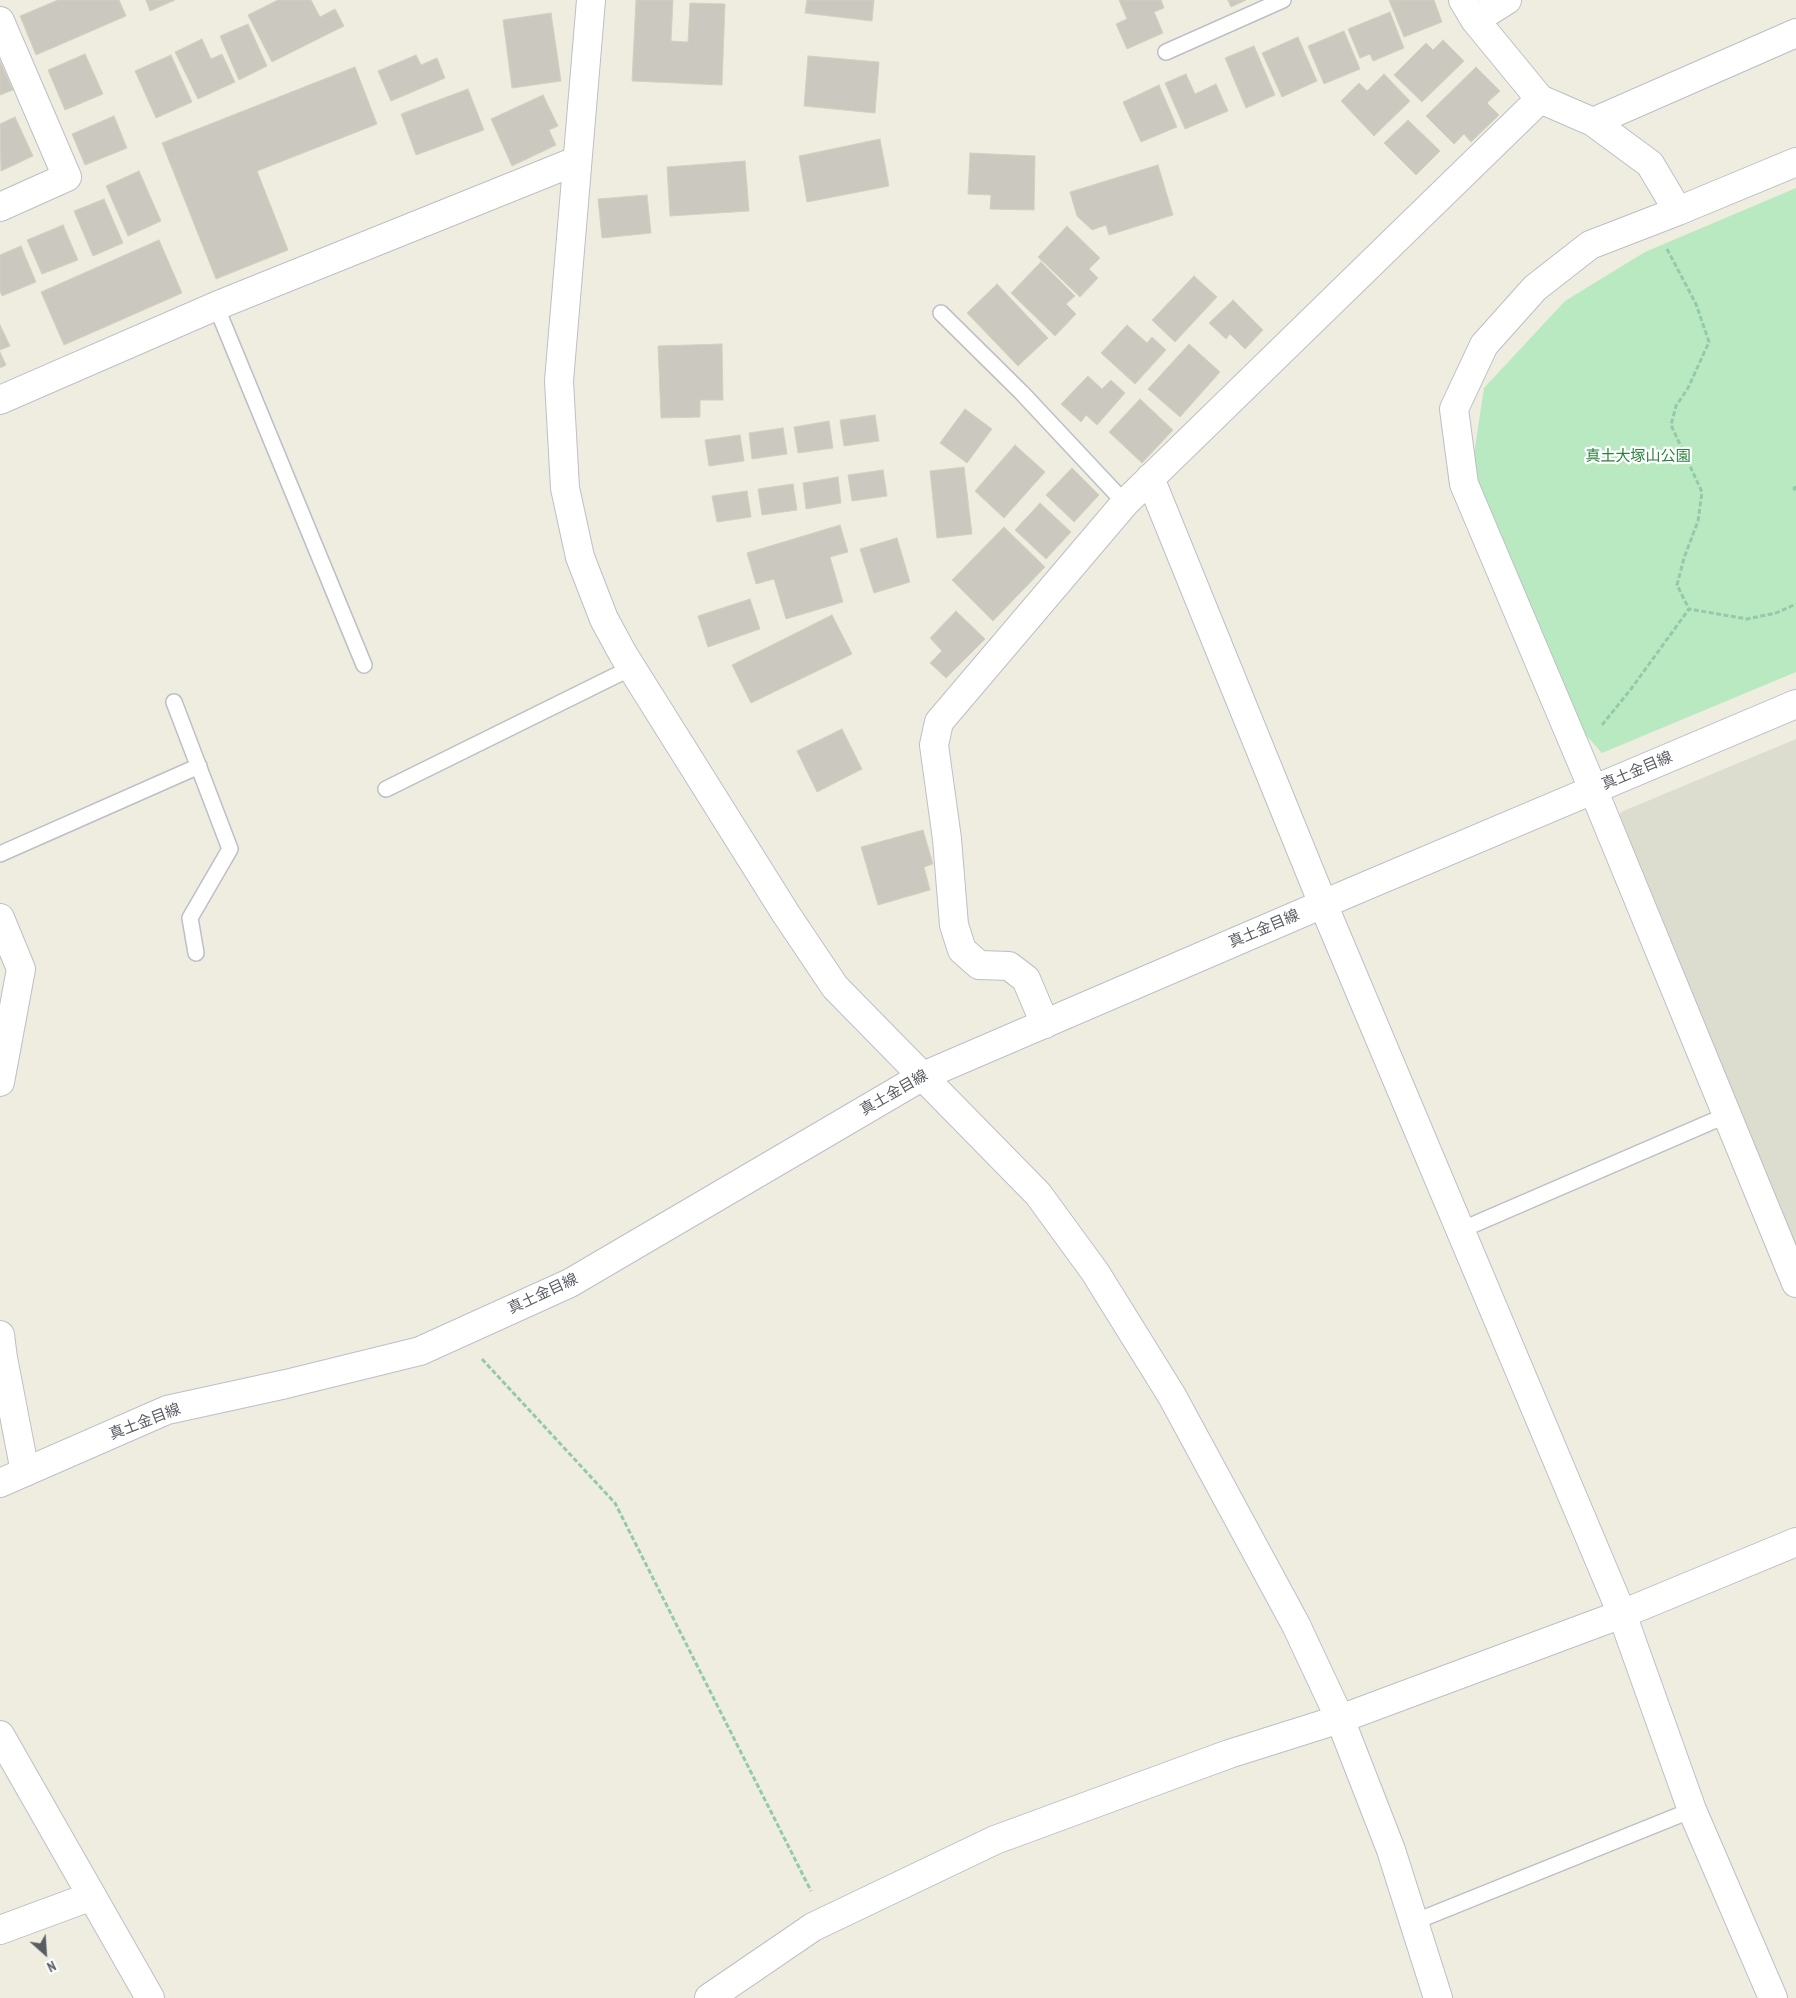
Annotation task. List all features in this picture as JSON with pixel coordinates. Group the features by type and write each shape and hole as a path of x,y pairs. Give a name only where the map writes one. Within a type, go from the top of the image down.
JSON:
{"street":[{"path":"591,0 559,381 565,488 580,557 604,619 631,668 781,906 835,987 1038,1194 1095,1272 1172,1396 1296,1624 1340,1718 1391,1850 1438,1998"},
{"path":"1507,0 1469,10 1540,99 1592,122 1650,164 1678,211"},
{"path":"0,21 68,177 0,207"},
{"path":"1592,122 1796,33"},
{"path":"1045,1024 1026,979 1009,966 979,965 962,950 954,925 947,839 934,745 939,722 1126,503 1150,478 1540,99"},
{"path":"0,400 216,306 576,161"},
{"path":"1796,162 1590,245 1535,288 1484,345 1454,409 1464,484 1593,789 1796,1283"},
{"path":"1150,478 1322,904 1622,1614 1692,1810 1773,1998"},
{"name":"真土金目線","path":"0,1483 167,1410 286,1384 420,1351 570,1283 923,1076 1322,904 1796,704"},
{"path":"0,918 21,969 0,1082"},
{"path":"0,1335 25,1472"},
{"path":"709,1998 813,1927 995,1840 1229,1754 1340,1718 1622,1614 1796,1542"},
{"path":"0,1735 150,1998"},
{"path":"0,1930 92,1896"}],"lane":[{"path":"1166,52 1282,0"},
{"path":"216,306 364,665"},
{"path":"941,314 1022,393 1126,503"},
{"path":"386,789 631,668"},
{"path":"174,702 230,849 190,918 196,953"},
{"path":"0,854 199,766"},
{"path":"1461,1230 1727,1115"},
{"path":"1414,1922 1692,1810"}],"path":[{"path":"1678,211 1666,247 1696,304 1710,342 1688,388 1676,406 1671,425 1702,492 1698,521 1684,558 1677,585 1689,609"},
{"path":"1796,487 1794,488 1796,494"},
{"path":"1689,609 1747,619 1776,613 1796,604"},
{"path":"1599,728 1631,689 1689,609"},
{"path":"458,1334 616,1502 826,1921"}],"shaded area":[{"path":"1796,739 1796,1257 1616,825 1621,812"}],"green space":[{"name":"真土大塚山公園","path":"1796,188 1796,672 1602,753 1584,733 1472,467 1484,388 1565,301 1645,252"}],"building":[{"path":"58,0 119,0 126,16 36,55 20,16"},
{"path":"146,0 175,0 150,11"},
{"path":"278,0 311,0 320,17 335,9 344,26 272,62 248,15"},
{"path":"636,0 673,0 671,41 688,42 690,3 725,4 722,85 632,81"},
{"path":"807,0 874,0 872,21 805,13"},
{"path":"1119,0 1161,0 1164,8 1154,12 1163,33 1127,49 1116,24 1127,19"},
{"path":"1228,0 1246,0 1231,7"},
{"path":"1389,0 1434,0 1442,22 1404,37"},
{"path":"1390,12 1404,48 1373,61 1370,54 1360,58 1348,29"},
{"path":"551,13 561,81 512,88 503,20"},
{"path":"248,24 267,66 239,80 220,36"},
{"path":"1344,31 1360,69 1324,84 1308,46"},
{"path":"1298,37 1317,81 1282,97 1262,53"},
{"path":"202,39 211,59 222,54 235,82 198,99 175,52"},
{"path":"1443,40 1464,61 1422,102 1394,75 1426,43 1433,50"},
{"path":"1254,46 1275,95 1246,108 1225,58"},
{"path":"85,54 103,94 65,110 48,70"},
{"path":"171,55 192,102 156,118 135,71"},
{"path":"416,55 421,65 437,58 445,78 391,101 378,71"},
{"path":"808,56 879,62 875,113 804,106"},
{"path":"0,61 13,90 0,95"},
{"path":"355,67 377,124 257,171 288,250 216,279 162,143"},
{"path":"1476,67 1500,91 1487,103 1499,115 1471,142 1464,134 1454,144 1426,116"},
{"path":"1186,74 1195,94 1216,84 1228,111 1185,129 1165,83"},
{"path":"1384,74 1410,101 1374,136 1341,101 1359,83 1367,91"},
{"path":"1159,85 1177,127 1141,142 1123,102"},
{"path":"468,89 484,130 416,155 401,114"},
{"path":"543,95 558,126 549,130 556,145 512,166 491,119"},
{"path":"114,116 127,148 85,165 72,134"},
{"path":"15,117 33,156 1,171 0,124"},
{"path":"1408,120 1440,151 1416,175 1384,143"},
{"path":"880,139 889,186 807,202 799,156"},
{"path":"970,153 1035,156 1034,210 990,209 991,195 968,194"},
{"path":"745,161 749,211 670,216 667,167"},
{"path":"1158,165 1173,215 1109,235 1106,225 1092,230 1077,216 1070,192"},
{"path":"139,171 161,221 128,236 106,186"},
{"path":"647,195 651,233 602,238 598,199"},
{"path":"104,199 123,243 93,256 74,211"},
{"path":"63,225 78,260 42,274 27,240"},
{"path":"1067,226 1100,258 1089,269 1098,278 1080,297 1038,257"},
{"path":"159,240 182,293 64,345 41,292"},
{"path":"21,246 36,282 2,296 0,291 0,255"},
{"path":"1041,262 1075,296 1066,304 1076,314 1055,336 1011,293"},
{"path":"1194,276 1217,297 1175,342 1152,320"},
{"path":"997,284 1048,338 1018,366 967,313"},
{"path":"1233,300 1263,330 1245,349 1230,334 1226,339 1209,323"},
{"path":"0,325 10,346 0,350"},
{"path":"1127,325 1147,343 1152,337 1166,350 1135,384 1101,353"},
{"path":"722,344 723,400 700,400 700,417 661,418 658,346"},
{"path":"1189,344 1220,372 1180,417 1148,389"},
{"path":"0,352 6,365 0,368"},
{"path":"1088,376 1102,389 1111,380 1125,393 1097,425 1086,415 1081,422 1061,404"},
{"path":"1140,399 1173,430 1142,463 1109,432"},
{"path":"965,409 992,429 967,463 940,443"},
{"path":"875,415 879,441 844,446 840,420"},
{"path":"829,421 833,448 798,453 794,427"},
{"path":"783,428 787,454 752,459 749,433"},
{"path":"740,435 744,461 709,466 705,440"},
{"path":"1015,445 1045,472 1004,518 975,491"},
{"path":"964,467 972,534 937,538 930,471"},
{"path":"1072,468 1099,495 1074,522 1046,495"},
{"path":"883,470 887,496 852,501 848,475"},
{"path":"838,477 841,503 806,509 803,483"},
{"path":"793,484 797,510 762,515 758,489"},
{"path":"747,491 751,517 717,522 712,496"},
{"path":"1040,503 1071,532 1046,559 1015,530"},
{"path":"840,525 848,552 830,557 843,602 786,619 774,579 756,584 747,553"},
{"path":"1004,527 1045,567 993,621 952,580"},
{"path":"897,538 910,582 874,593 860,549"},
{"path":"750,599 760,629 708,647 698,616"},
{"path":"956,611 985,639 946,678 930,663 942,651 930,638"},
{"path":"832,615 852,654 751,703 732,665"},
{"path":"842,729 862,769 817,792 797,751"},
{"path":"923,830 933,864 924,867 930,890 878,905 861,847"}]}
